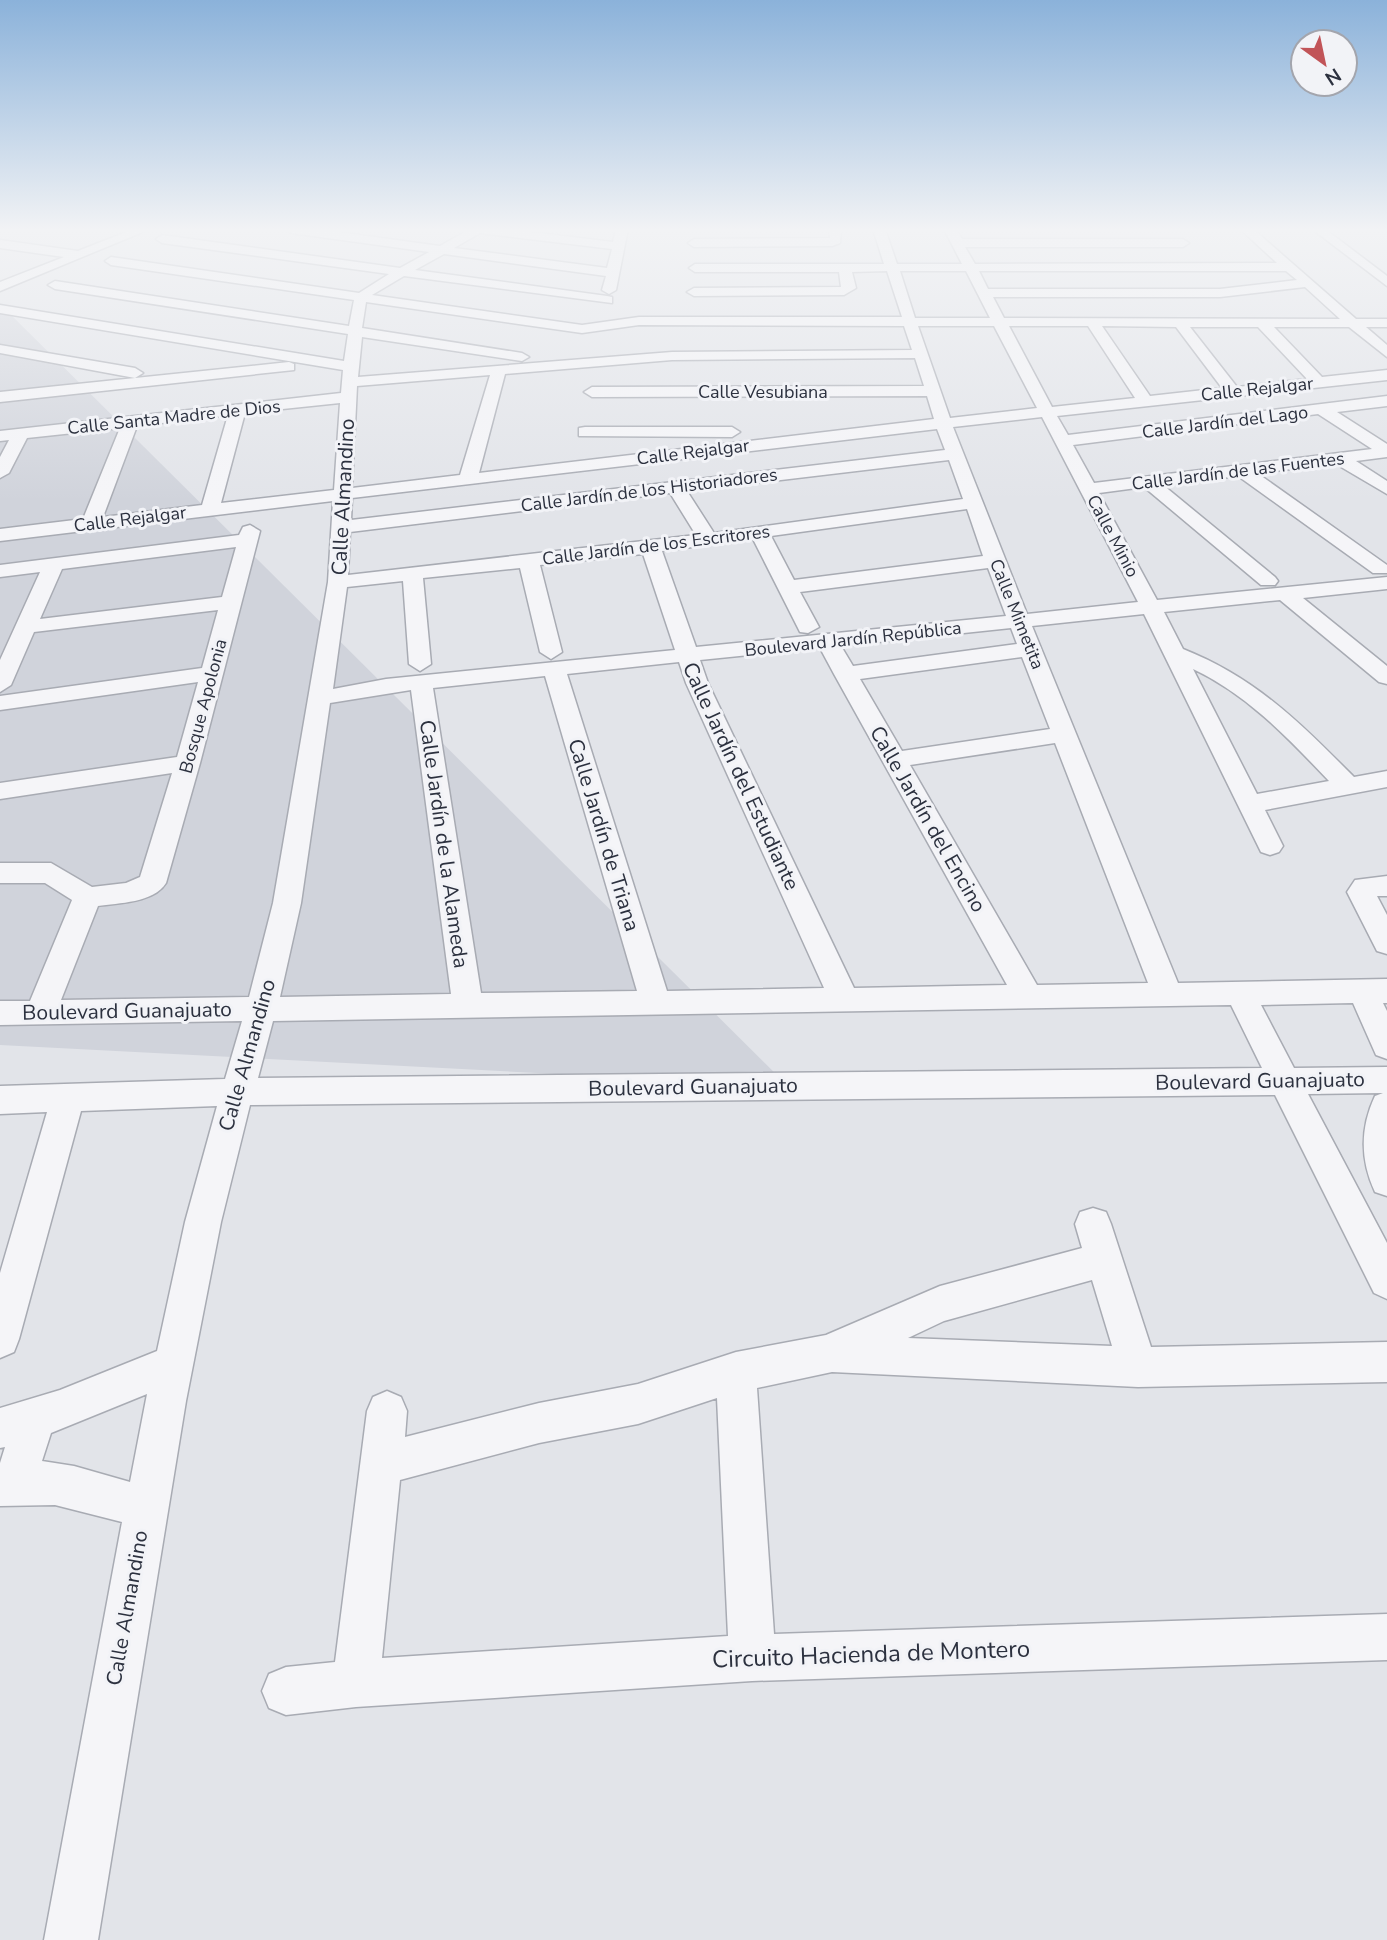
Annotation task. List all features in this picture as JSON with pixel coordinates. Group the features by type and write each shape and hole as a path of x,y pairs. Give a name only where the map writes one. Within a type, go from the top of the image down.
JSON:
{"street":[{"path":"64,320 309,360 350,382 570,364 639,321 1387,323"},
{"path":"276,320 570,364"},
{"name":"Calle Almandino","path":"71,1940 144,1509 174,1364 204,1221 287,903 338,582 350,382 357,320"},
{"path":"515,320 572,328 599,344 696,355 922,354"},
{"path":"603,320 585,430 863,432"},
{"name":"Calle Mimetita","path":"910,320 944,424 1015,614 1066,734 1168,995"},
{"path":"1349,320 1387,353"},
{"name":"Calle Minio","path":"998,322 1148,600 1270,846"},
{"path":"1092,323 1146,402"},
{"path":"1180,323 1233,392"},
{"path":"1262,323 1318,382"},
{"path":"0,349 173,379"},
{"path":"0,397 281,368 309,360"},
{"path":"468,479 499,370"},
{"name":"Calle Rejalgar","path":"0,535 468,479 585,430 863,432 1387,374"},
{"name":"Calle Santa Madre de Dios","path":"0,436 238,410 350,382"},
{"name":"Calle Vesubiana","path":"585,430 934,391"},
{"name":"Calle Jardín del Lago","path":"1064,441 1387,401"},
{"path":"210,509 238,410"},
{"path":"1322,410 1387,451"},
{"path":"91,524 130,422"},
{"path":"0,473 21,434"},
{"name":"Calle Jardín de las Fuentes","path":"1088,489 1387,451"},
{"name":"Calle Jardín de los Historiadores","path":"343,527 955,454"},
{"path":"1339,458 1387,489"},
{"path":"1241,470 1385,574"},
{"path":"1148,482 1387,677"},
{"path":"675,487 708,539"},
{"name":"Calle Jardín de los Escritores","path":"338,582 651,547 973,503"},
{"name":"Calle Jardín del Encino","path":"759,532 788,587 845,674 895,760 1029,997"},
{"name":"Bosque Apolonia","path":"0,571 248,536 157,872 152,883 142,889 87,897"},
{"name":"Calle Jardín del Estudiante","path":"651,547 683,648 845,1000"},
{"path":"788,587 995,561"},
{"name":"Calle Jardín de Triana","path":"529,562 552,660 655,1002"},
{"path":"0,685 54,564"},
{"name":"Calle Jardín de la Alameda","path":"413,574 420,673 468,1005"},
{"name":"Boulevard Jardín República","path":"321,686 363,688 420,673 1385,574"},
{"path":"26,627 230,602"},
{"path":"845,674 1030,649"},
{"path":"1175,654 1214,669 1250,690 1348,786"},
{"path":"0,703 212,673"},
{"path":"895,760 1066,734"},
{"path":"0,792 188,763"},
{"path":"1249,804 1387,779"},
{"path":"0,873 51,873 87,897 41,1012"},
{"path":"1387,886 1365,887 1361,892 1387,943"},
{"path":"1375,991 1387,1046"},
{"name":"Boulevard Guanajuato","path":"0,1013 1375,991"},
{"path":"1241,995 1387,1281"},
{"name":"Boulevard Guanajuato","path":"0,1101 237,1092 1387,1080"},
{"path":"0,1339 68,1098"},
{"path":"1387,1106 1378,1137 1380,1161 1387,1181"},
{"path":"381,1464 538,1423 638,1404 736,1372 828,1354 940,1304 998,1285 1099,1241 1138,1367"},
{"path":"828,1354 1138,1367 1387,1362"},
{"path":"144,1509 97,1492 58,1484 8,1483 17,1422 72,1406 174,1364"},
{"path":"736,1372 752,1658"},
{"path":"356,1683 387,1411"},
{"name":"Circuito Hacienda de Montero","path":"286,1691 356,1683 752,1658 1387,1637"}],"shaded area":[{"path":"0,320 16,320 788,1086 0,1045"}]}
